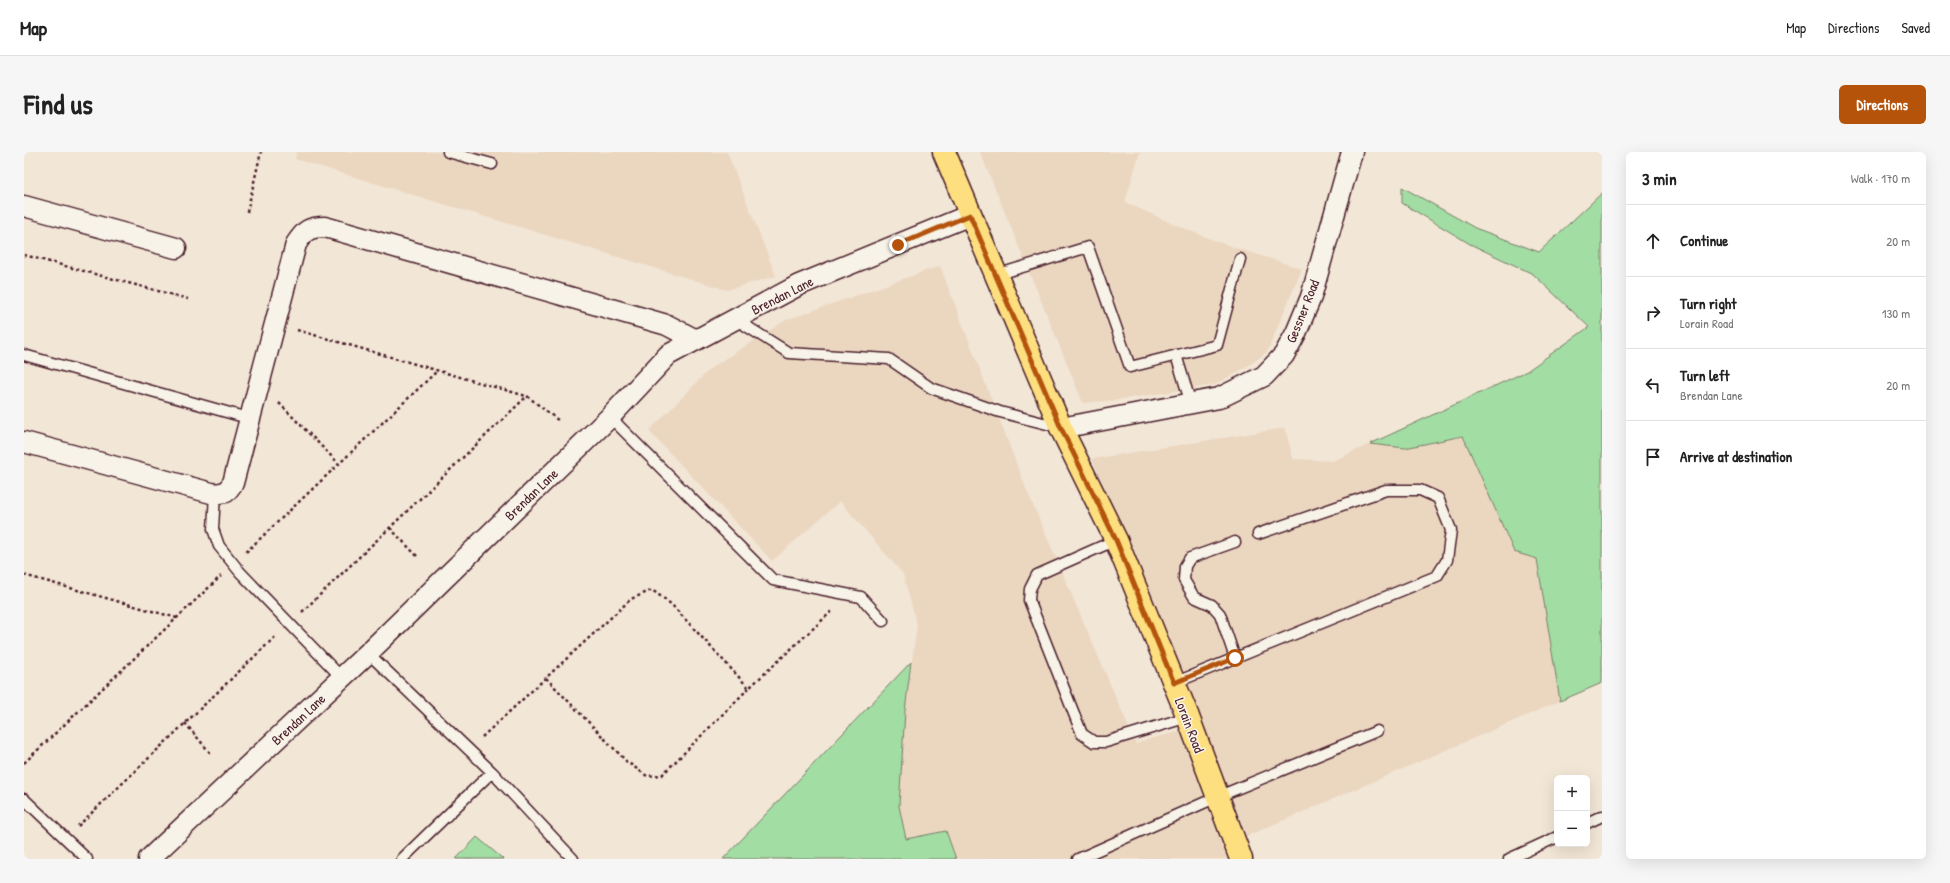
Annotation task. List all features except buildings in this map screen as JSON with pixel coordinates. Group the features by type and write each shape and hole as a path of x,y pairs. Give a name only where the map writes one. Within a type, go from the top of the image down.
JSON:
{"main road":[{"name":"Lorain Road","path":"944,152 1061,428 1116,540 1188,717 1241,859"}],"street":[{"name":"Gessner Road","path":"1061,428 1219,398 1242,389 1264,376 1284,355 1296,333 1311,297 1352,152"},
{"path":"24,206 176,248"},
{"name":"Brendan Lane","path":"149,859 368,653 610,417 668,355 799,285 970,215"},
{"path":"24,442 215,494 226,492 233,483 296,244 302,235 312,227 325,227 667,325 696,340"}],"lane":[{"path":"448,152 492,164"},
{"path":"996,275 1088,247 1130,367 1217,345 1240,259"},
{"path":"735,319 789,353 889,359 932,388 1000,412 1061,428"},
{"path":"24,355 251,419"},
{"path":"1176,355 1191,404"},
{"path":"610,417 773,580 861,596 883,621"},
{"path":"1174,683 1437,576 1447,560 1450,530 1438,498 1420,490 1386,490 1258,534"},
{"path":"215,494 213,529 219,546 240,572 342,678"},
{"path":"1116,540 1037,575 1030,589 1029,600 1082,734 1094,742 1106,742 1188,717"},
{"path":"1235,542 1190,558 1185,566 1184,580 1194,597 1212,605 1220,614 1235,658"},
{"path":"368,653 492,772 573,859"},
{"path":"1078,859 1217,797 1377,731"},
{"path":"402,859 492,772"},
{"path":"24,799 87,859"},
{"path":"1590,822 1602,816"},
{"path":"1509,859 1554,838"}],"path":[{"path":"246,212 261,152"},
{"path":"24,255 188,298"},
{"path":"276,324 527,396 558,421"},
{"path":"260,384 339,464"},
{"path":"65,838 527,396"},
{"path":"390,528 417,556"},
{"path":"24,575 177,618"},
{"path":"468,750 631,599 652,590 671,604 749,688"},
{"path":"546,678 627,762 647,776 662,775 749,688 849,594"},
{"path":"185,723 212,755"}],"shaded area":[{"path":"297,152 727,152 776,276 727,290 295,159"},
{"path":"980,152 1140,152 1125,202 1218,242 1302,269 1267,352 1245,368 1214,385 1117,400 1083,403"},
{"path":"940,266 1027,491 1136,744 1149,739 1183,731 1233,859 956,859 946,831 906,839 899,806 905,711 917,625 903,574 840,501 772,561 649,431 711,368 786,320"},
{"path":"1285,428 1293,459 1333,461 1370,444 1405,448 1463,436 1514,552 1537,559 1560,701 1247,836 1092,459"}],"green space":[{"path":"1402,187 1475,228 1539,252 1602,193 1602,683 1560,701 1537,559 1514,552 1463,436 1405,448 1370,444 1527,371 1589,327 1533,274 1470,244 1402,203"},
{"path":"911,662 905,711 899,806 906,839 946,831 956,859 723,859"},
{"path":"477,837 503,859 456,859"}],"route":[{"path":"898,245 970,215 1061,428 1116,540 1174,683 1235,658"}]}
